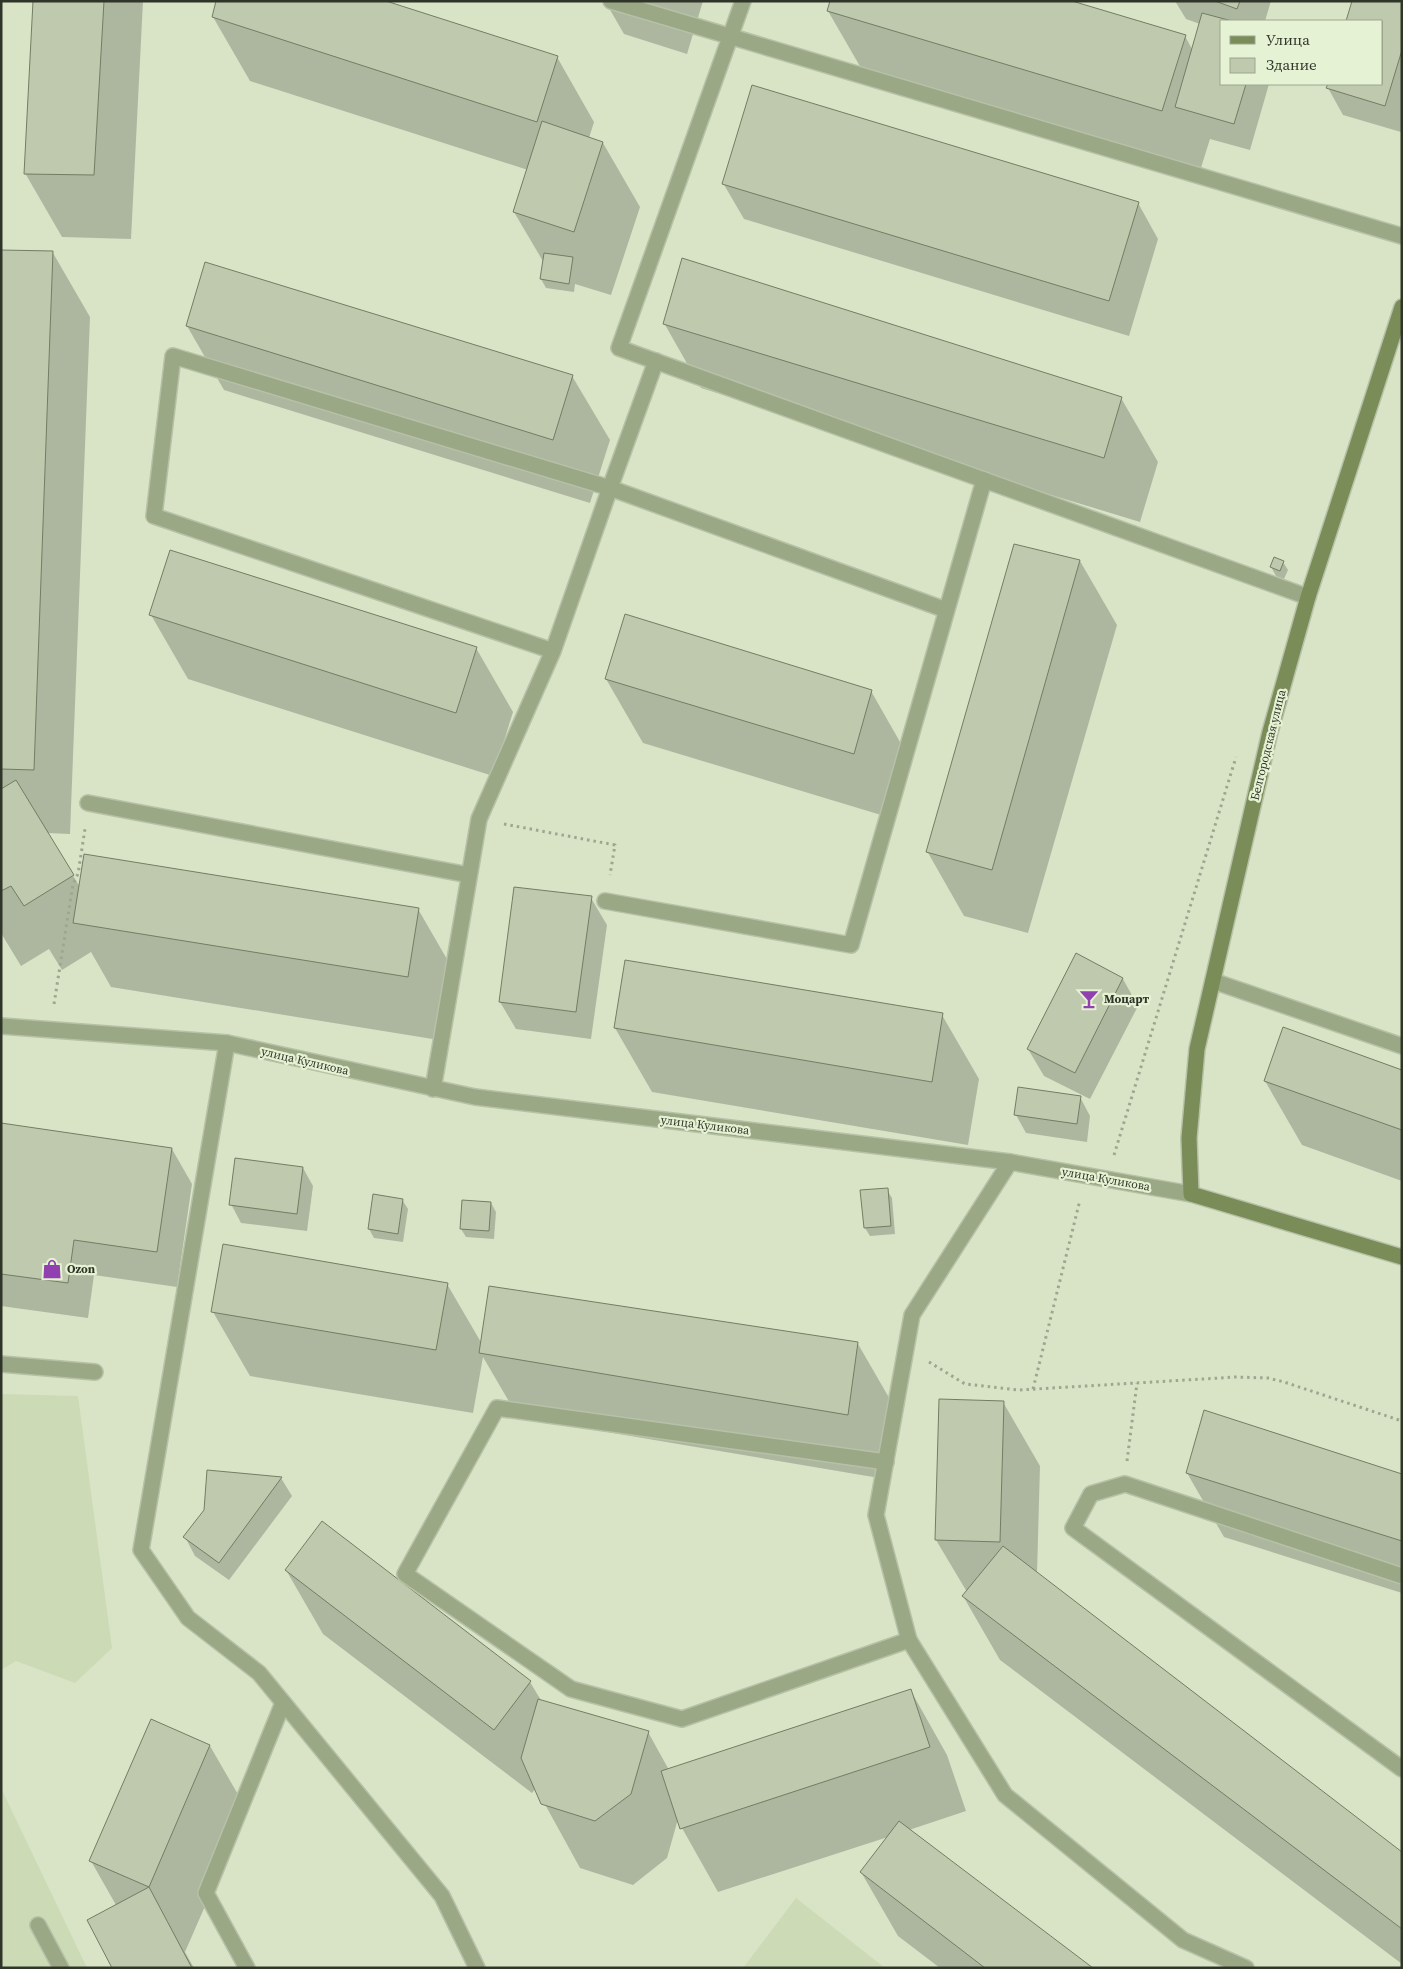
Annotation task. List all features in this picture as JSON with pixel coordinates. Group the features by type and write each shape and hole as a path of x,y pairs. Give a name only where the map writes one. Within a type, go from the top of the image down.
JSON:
{"main road":[{"name":"Белгородская улица","path":"1191,1194 1189,1138 1197,1049 1270,732 1308,597 1402,307"},
{"name":"улица Куликова","path":"1191,1194 1402,1257"}],"street":[{"path":"611,1 1402,236"},
{"path":"743,1 732,37 620,348 1308,597"},
{"path":"553,651 154,516 173,356 610,488 946,610"},
{"path":"433,1089 479,819 553,651 656,361"},
{"path":"605,901 851,945 984,480"},
{"path":"88,803 469,875"},
{"path":"1213,981 1402,1046"},
{"name":"улица Куликова","path":"1,1026 227,1044 476,1097 1010,1162 1191,1194"},
{"path":"227,1044 141,1550 188,1618 259,1674 442,1896 477,1968"},
{"path":"1010,1162 912,1315 876,1515 909,1640 1005,1795 1183,1940 1246,1968"},
{"path":"1,1364 96,1372"},
{"path":"886,1462 498,1408 405,1574 572,1689 682,1719 909,1640"},
{"path":"1402,1576 1125,1484 1091,1494 1073,1528 1402,1769"},
{"path":"246,1968 206,1893 283,1703"},
{"path":"38,1925 61,1968"}],"path":[{"path":"1033,1389 1090,1159 1106,1160 1114,1155 1238,751"},
{"path":"50,1030 73,884 78,874 88,803"},
{"path":"479,819 615,845 605,901"},
{"path":"906,1345 941,1371 965,1384 1033,1389 1236,1377 1268,1378 1402,1421"},
{"path":"1125,1484 1137,1383"}],"shaded area":[{"path":"1,1394 78,1396 112,1648 75,1683 16,1661 1,1670"},
{"path":"1,1788 87,1968 1,1968"},
{"path":"796,1898 885,1968 743,1968"}],"building":[{"path":"33,1 104,1 94,175 24,174"},
{"path":"216,1 386,1 558,56 537,122 212,17"},
{"path":"830,1 1072,1 1186,35 1162,111 827,11"},
{"path":"1215,1 1240,1 1237,9"},
{"path":"1352,1 1402,1 1402,50 1385,106 1326,88 1328,85 1383,85 1383,20 1346,20"},
{"path":"1202,13 1228,20 1220,20 1220,85 1246,85 1234,124 1175,107"},
{"path":"752,85 1139,202 1109,301 722,184"},
{"path":"542,121 603,142 574,232 513,212"},
{"path":"1,250 53,251 34,770 1,769"},
{"path":"544,253 573,257 569,284 540,279"},
{"path":"682,258 1122,397 1104,458 663,324"},
{"path":"205,262 573,375 553,440 186,326"},
{"path":"1014,544 1080,560 992,870 926,852"},
{"path":"170,550 477,647 456,713 149,615"},
{"path":"1274,557 1284,561 1280,571 1270,567"},
{"path":"625,614 872,690 854,754 605,679"},
{"path":"16,780 74,875 24,906 11,886 1,891 1,789"},
{"path":"84,854 419,908 408,977 73,923"},
{"path":"514,887 592,896 576,1012 499,1002"},
{"path":"1076,953 1123,978 1075,1073 1027,1049"},
{"path":"625,960 943,1013 932,1082 614,1028"},
{"path":"1283,1027 1402,1070 1402,1130 1264,1081"},
{"path":"1018,1087 1081,1096 1077,1124 1014,1115"},
{"path":"1,1123 172,1148 157,1252 74,1240 68,1283 1,1274"},
{"path":"235,1158 303,1167 297,1214 229,1205"},
{"path":"888,1188 891,1226 864,1228 860,1190"},
{"path":"373,1194 403,1199 398,1234 368,1229"},
{"path":"462,1200 491,1202 489,1231 460,1229"},
{"path":"223,1244 448,1283 436,1350 211,1312"},
{"path":"489,1286 858,1342 848,1415 479,1353"},
{"path":"939,1399 1004,1401 1000,1542 935,1540"},
{"path":"1204,1410 1402,1474 1402,1541 1186,1473"},
{"path":"207,1470 282,1477 219,1563 183,1537 204,1510"},
{"path":"322,1521 531,1681 494,1730 285,1570"},
{"path":"1003,1546 1402,1852 1402,1929 962,1596"},
{"path":"911,1689 930,1747 680,1829 661,1771"},
{"path":"538,1699 649,1731 631,1794 595,1821 541,1804 521,1758"},
{"path":"151,1719 210,1745 149,1887 89,1861"},
{"path":"899,1821 1093,1968 985,1968 860,1872"},
{"path":"149,1887 192,1968 112,1968 87,1920"}],"place":[{"name":"Моцарт","path":"1089,999"},
{"name":"Ozon","path":"52,1269"}]}
